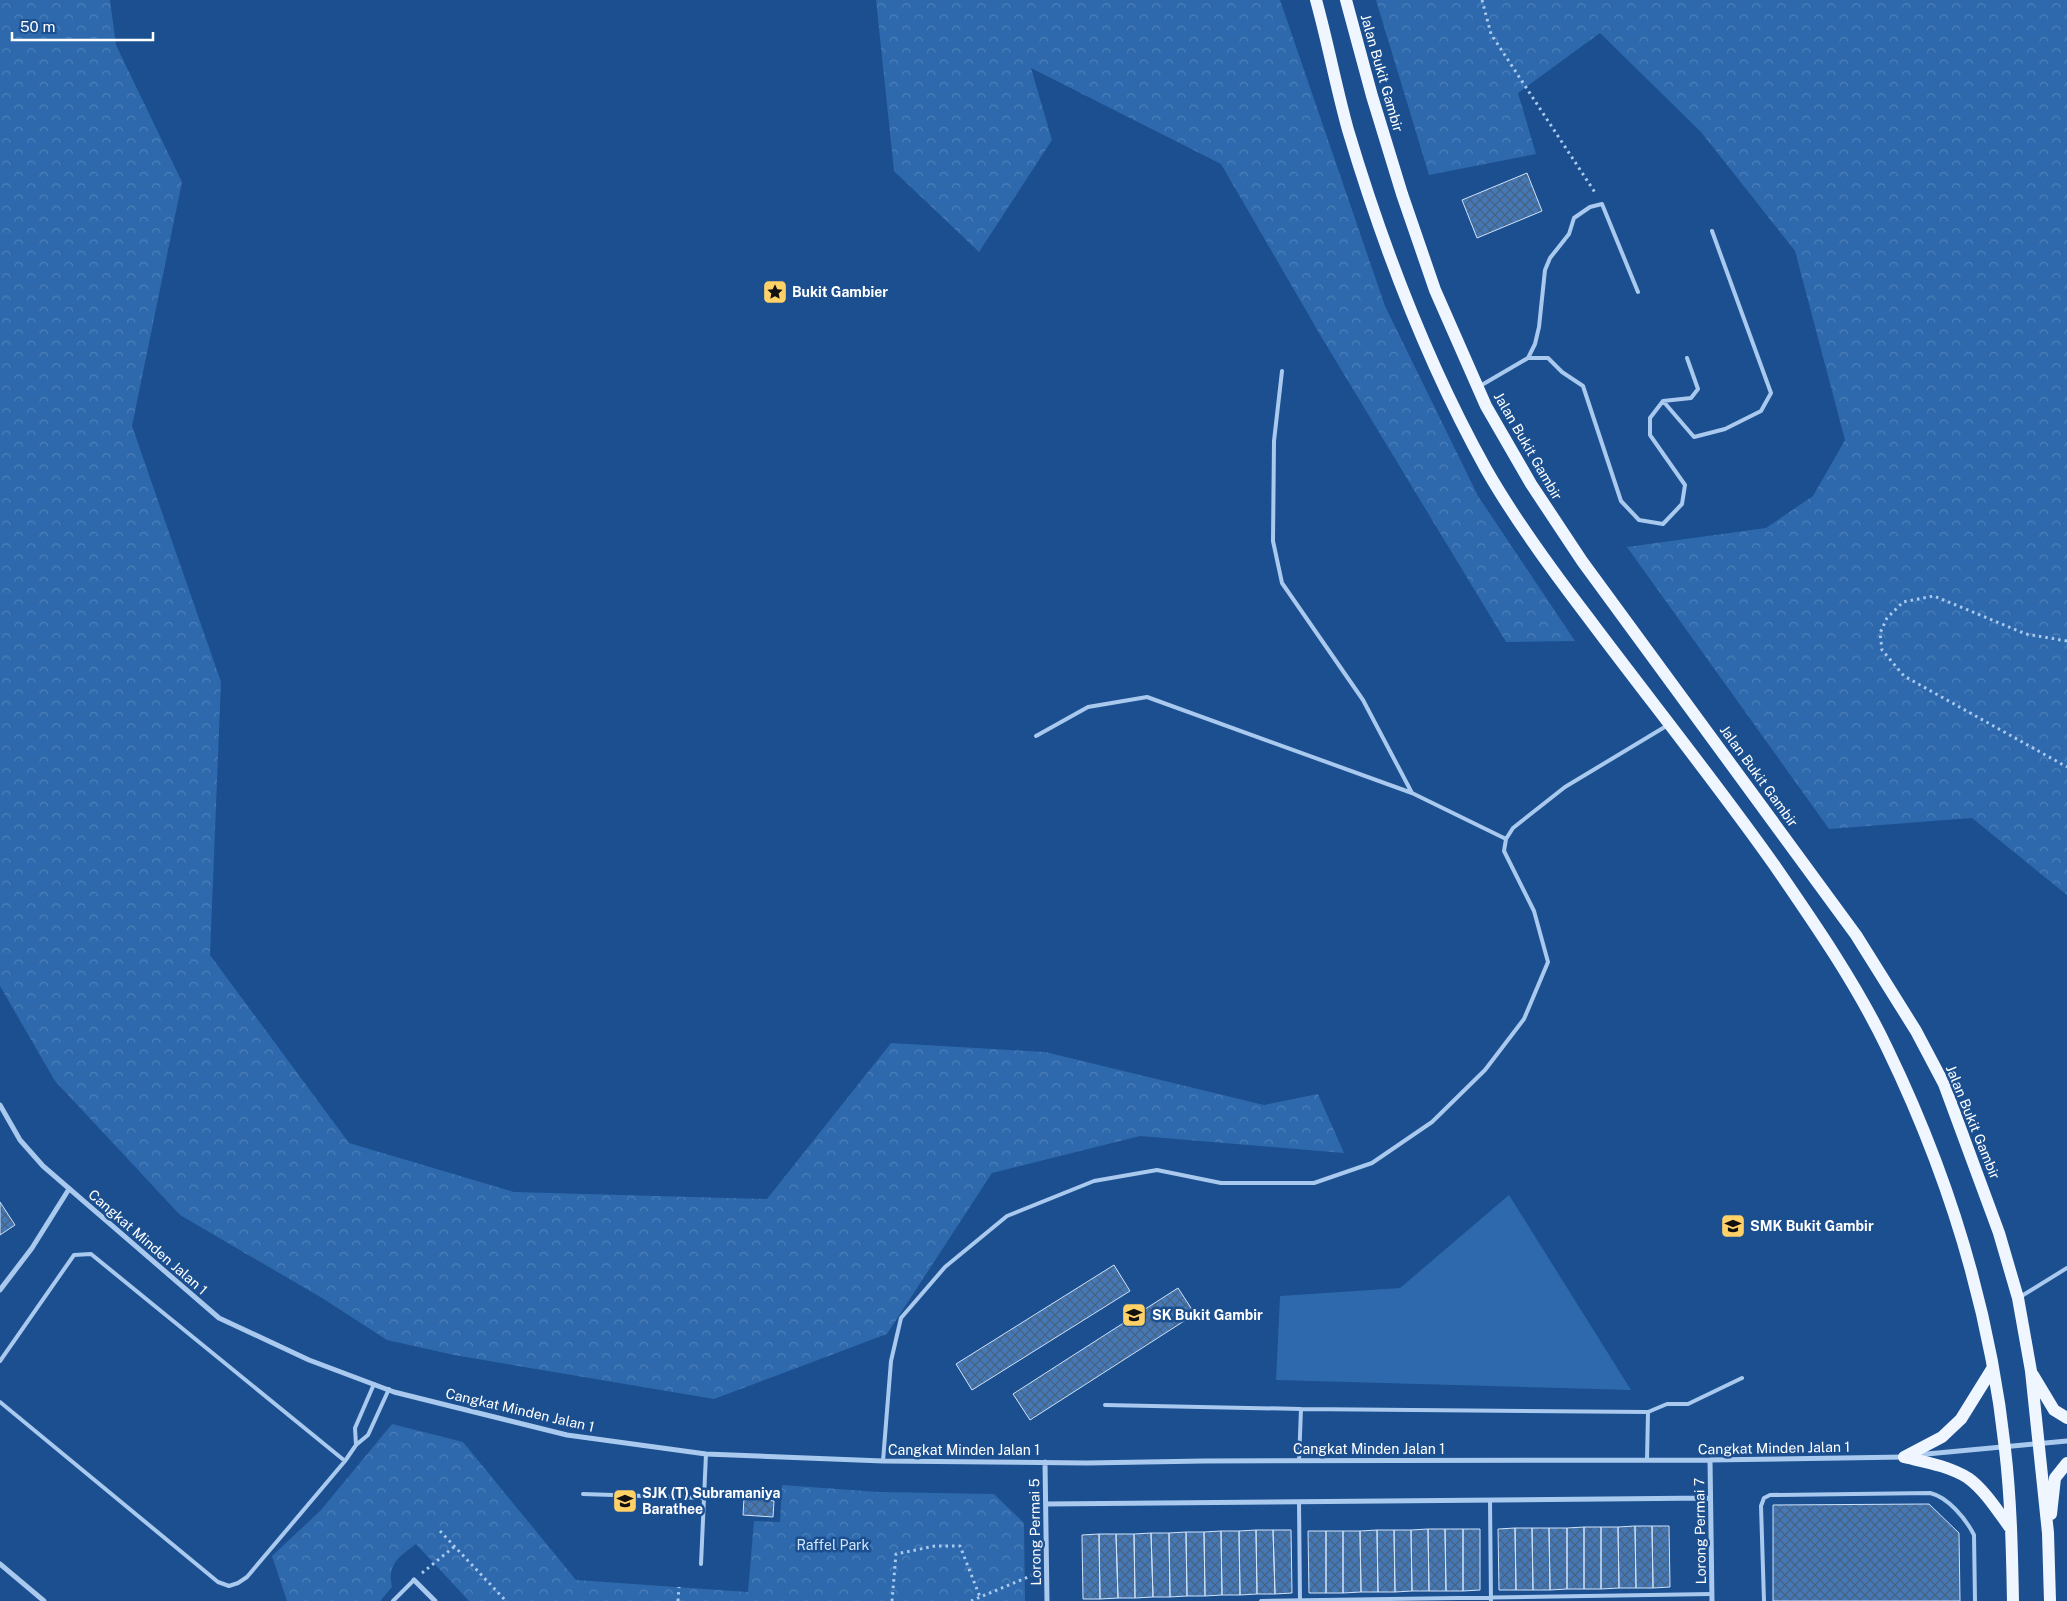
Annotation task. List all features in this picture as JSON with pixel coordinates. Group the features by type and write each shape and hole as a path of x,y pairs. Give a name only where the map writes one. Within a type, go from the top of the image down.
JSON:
{"main road":[{"path":"1316,0 1347,126 1380,231 1403,293 1451,402 1488,473 1546,562 1774,865 1841,967 1886,1045 1928,1139 1950,1200 1982,1315 1992,1369 2005,1447 2011,1529 2013,1601"},
{"name":"Jalan Bukit Gambir","path":"1346,0 1372,96 1402,194 1435,290 1478,388 1531,484 1582,560 1856,935 1916,1031 1944,1084 1974,1159 2000,1233 2018,1298 2031,1371 2048,1533 2050,1601"},
{"path":"1904,1457 1942,1437 1961,1420 1992,1369"},
{"path":"2031,1371 2054,1410 2067,1418"},
{"path":"1904,1457 1939,1465 1968,1478 1984,1494 2011,1529"},
{"path":"2048,1533 2055,1478 2067,1463"}],"street":[{"name":"Cangkat Minden Jalan 1","path":"0,1106 20,1140 69,1189 219,1318 309,1360 388,1390 567,1435 706,1454 883,1461 1045,1462 1710,1460 1904,1457 2067,1441"},
{"path":"0,1290 32,1248 69,1189"},
{"name":"Lorong Permai 7","path":"1710,1460 1712,1601"},
{"name":"Lorong Permai 5","path":"1045,1462 1047,1601"},
{"path":"1046,1504 1710,1498"},
{"path":"0,1564 44,1601"},
{"path":"414,1580 435,1601"}],"lane":[{"path":"1528,358 1535,344 1539,327 1545,270 1550,258 1568,234 1574,218 1590,207 1602,204 1638,292"},
{"path":"1662,401 1694,437 1725,429 1761,411 1771,393 1712,230"},
{"path":"1478,388 1528,358 1548,358 1562,372 1583,386 1620,501 1639,520 1664,524 1682,504 1685,485 1650,435 1650,418 1662,401 1691,398 1698,389 1687,358"},
{"path":"1282,371 1274,441 1273,541 1282,583 1363,700 1412,793"},
{"path":"1036,736 1088,707 1147,696 1412,793 1506,839"},
{"path":"883,1461 891,1361 901,1318 945,1267 1007,1216 1094,1181 1158,1170 1221,1183 1314,1182 1372,1163 1432,1122 1485,1070 1524,1019 1548,962 1534,911 1504,851 1506,839 1513,828 1566,787 1668,725"},
{"path":"0,1361 74,1255 90,1254 345,1461"},
{"path":"2018,1298 2067,1268"},
{"path":"1105,1405 1301,1410 1648,1412 1667,1404 1688,1404 1742,1378"},
{"path":"356,1445 355,1428 374,1384"},
{"path":"0,1402 218,1582 229,1586 238,1583 257,1566 345,1461 356,1445 368,1435 388,1390"},
{"path":"1300,1461 1301,1410"},
{"path":"1647,1460 1648,1412"},
{"path":"701,1564 706,1454"},
{"path":"1764,1601 1762,1506 1764,1498 1770,1495 1930,1493 1945,1499 1970,1526 1974,1535 1975,1601"},
{"path":"583,1494 704,1498"},
{"path":"1490,1500 1490,1599"},
{"path":"1299,1502 1300,1601"},
{"path":"393,1601 414,1580"},
{"path":"1261,1601 1490,1599 1712,1594"}],"path":[{"path":"1482,0 1491,34 1602,204"},
{"path":"2067,641 2026,634 1934,596 1903,602 1887,618 1880,633 1882,650 1904,676 2067,767"},
{"path":"440,1531 506,1601"},
{"path":"425,1571 455,1546"},
{"path":"892,1601 896,1554 935,1546 960,1546 980,1597"},
{"path":"971,1601 1047,1569"},
{"path":"678,1601 679,1587"}],"green space":[{"path":"0,0 110,0 116,45 182,182 132,426 221,682 210,955 349,1143 514,1192 767,1199 891,1043 1045,1052 1264,1105 1318,1094 1344,1153 1140,1136 992,1173 887,1334 714,1399 454,1355 387,1340 322,1298 180,1215 55,1081 0,986"},
{"path":"876,0 1280,0 1385,306 1478,496 1575,641 1506,642 1322,338 1221,164 1031,68 1052,140 979,252 894,171"},
{"path":"1376,0 2067,0 2067,895 1972,818 1829,829 1627,547 1766,528 1813,496 1845,440 1795,251 1701,132 1600,33 1518,93 1536,154 1429,175"},
{"path":"1509,1195 1631,1390 1276,1380 1280,1296 1400,1288"},
{"name":"Raffel Park","path":"392,1424 463,1442 576,1580 748,1592 754,1521 780,1522 782,1485 879,1492 994,1494 1024,1523 1025,1601 469,1601 416,1544 396,1562 391,1572 392,1587 380,1601 287,1601 272,1556 321,1510"}],"building":[{"path":"1527,173 1542,211 1477,238 1462,200"},
{"path":"0,1202 15,1225 0,1235"},
{"path":"1114,1265 1130,1291 972,1390 956,1364"},
{"path":"1178,1288 1195,1314 1030,1420 1013,1394"},
{"path":"744,1498 774,1501 773,1517 743,1515"},
{"path":"1929,1504 1959,1533 1960,1601 1773,1601 1773,1505"},
{"path":"1635,1526 1652,1526 1653,1588 1636,1588"},
{"path":"1635,1526 1636,1588 1619,1588 1618,1527"},
{"path":"1652,1526 1669,1526 1670,1587 1653,1588"},
{"path":"1584,1527 1601,1527 1601,1589 1584,1589"},
{"path":"1584,1527 1584,1589 1567,1589 1567,1528"},
{"path":"1601,1527 1618,1527 1619,1588 1601,1589"},
{"path":"1515,1528 1532,1528 1533,1590 1516,1590"},
{"path":"1515,1528 1516,1590 1499,1590 1498,1529"},
{"path":"1532,1528 1549,1528 1550,1590 1533,1590"},
{"path":"1549,1528 1567,1528 1567,1589 1550,1590"},
{"path":"1428,1529 1445,1529 1446,1591 1429,1591"},
{"path":"1428,1529 1429,1591 1412,1591 1411,1530"},
{"path":"1445,1529 1463,1529 1463,1591 1446,1591"},
{"path":"1463,1529 1480,1529 1480,1590 1463,1591"},
{"path":"1256,1530 1273,1530 1275,1594 1257,1594"},
{"path":"1256,1530 1257,1594 1240,1595 1239,1531"},
{"path":"1273,1530 1291,1530 1292,1593 1275,1594"},
{"path":"1377,1530 1394,1530 1395,1592 1378,1592"},
{"path":"1377,1530 1378,1592 1361,1592 1360,1531"},
{"path":"1394,1530 1411,1530 1412,1591 1395,1592"},
{"path":"1221,1531 1239,1531 1240,1595 1222,1595"},
{"path":"1221,1531 1222,1595 1205,1596 1204,1532"},
{"path":"1308,1531 1326,1531 1326,1593 1309,1593"},
{"path":"1326,1531 1343,1531 1343,1593 1326,1593"},
{"path":"1343,1531 1360,1531 1361,1592 1343,1593"},
{"path":"1186,1532 1204,1532 1205,1596 1187,1596"},
{"path":"1186,1532 1187,1596 1170,1597 1169,1533"},
{"path":"1151,1533 1169,1533 1170,1597 1153,1597"},
{"path":"1151,1533 1153,1597 1135,1598 1134,1534"},
{"path":"1099,1534 1116,1534 1118,1598 1100,1599"},
{"path":"1099,1534 1100,1599 1083,1599 1082,1535"},
{"path":"1116,1534 1134,1534 1135,1598 1118,1598"}],"place":[{"name":"Bukit Gambier","path":"775,292"},
{"name":"SMK Bukit Gambir","path":"1733,1226"},
{"name":"SK Bukit Gambir","path":"1134,1315"},
{"name":"SJK (T) Subramaniya Barathee","path":"625,1501"}]}
